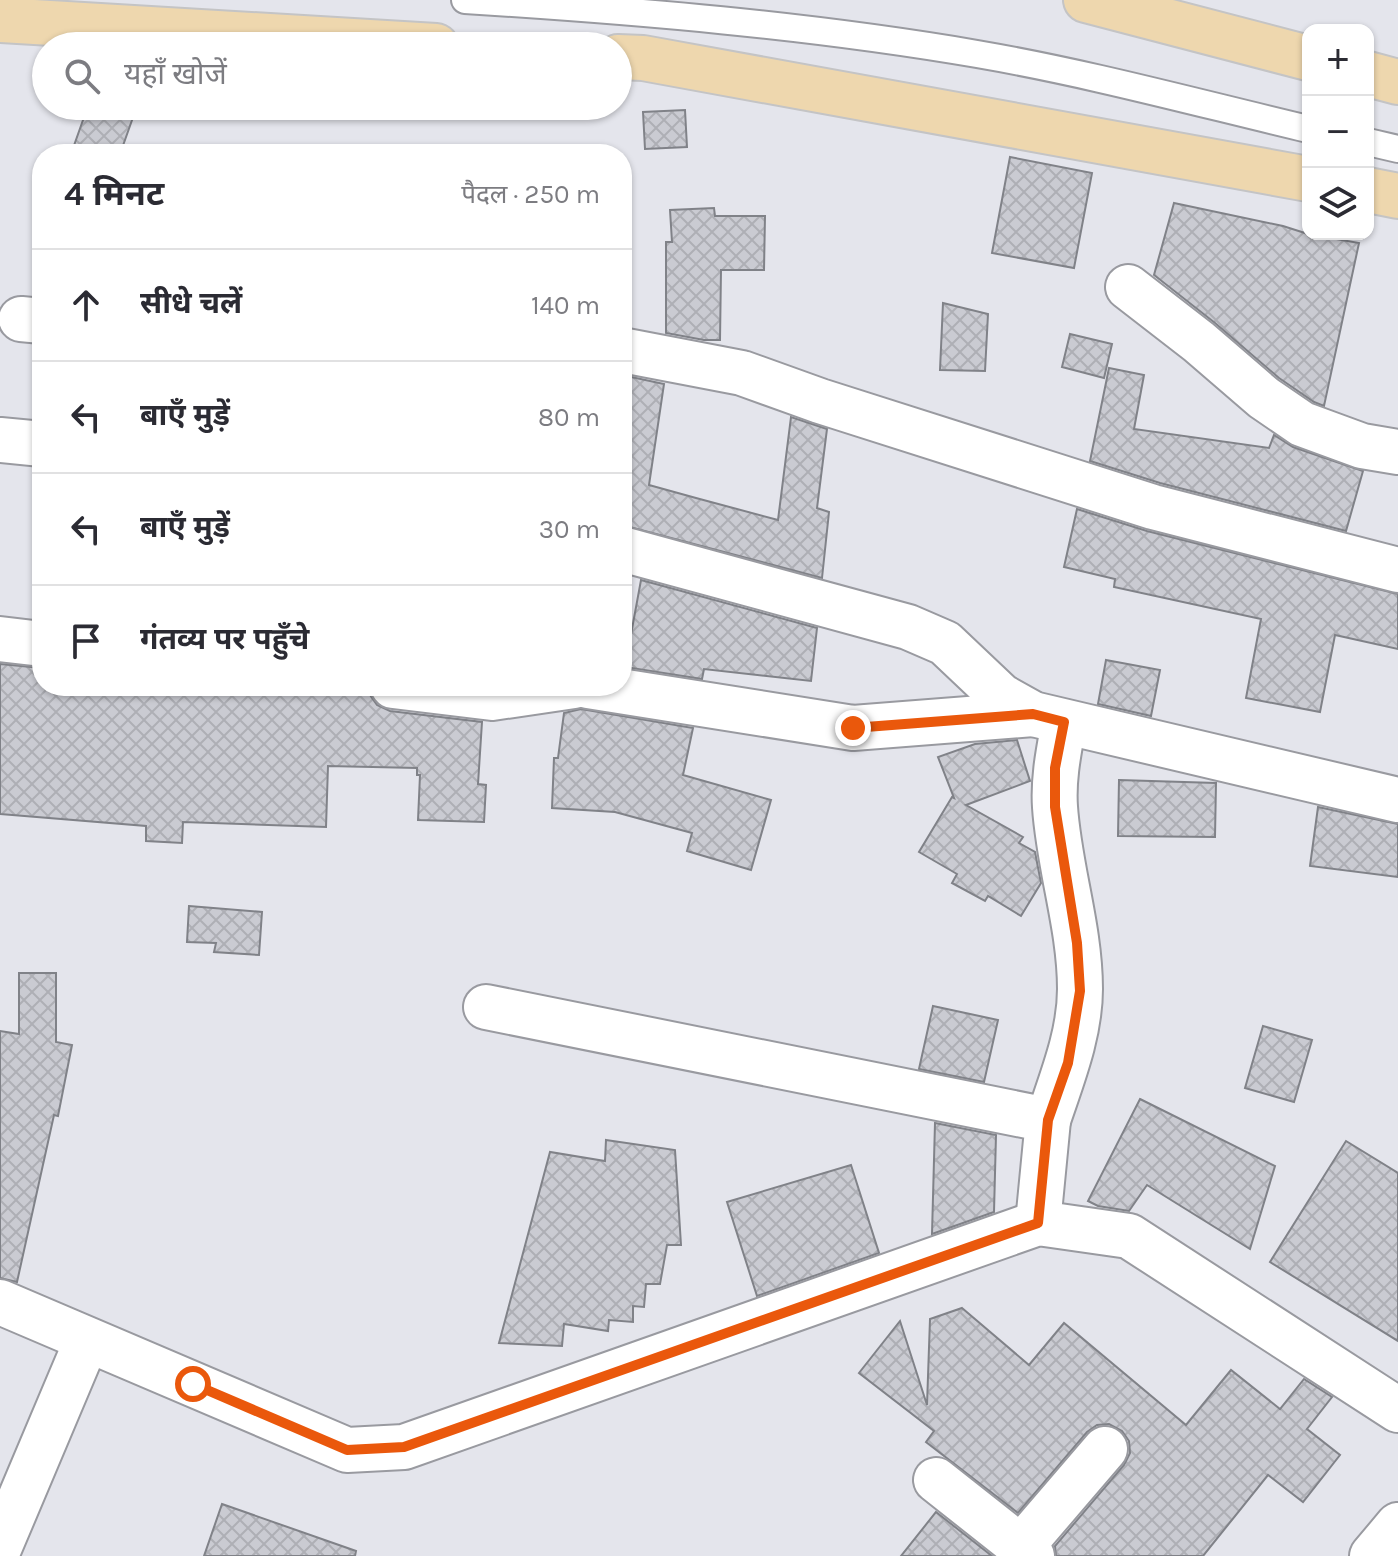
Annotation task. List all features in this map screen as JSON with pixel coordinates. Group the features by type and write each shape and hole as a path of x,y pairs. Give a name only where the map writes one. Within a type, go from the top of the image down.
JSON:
{"main road":[{"path":"1086,0 1302,56"},
{"path":"0,20 201,32"},
{"path":"632,58 1302,178"},
{"path":"1374,76 1398,82"},
{"path":"1374,191 1398,196"}],"street":[{"path":"1128,287 1264,398 1302,424 1362,446 1398,452"},
{"path":"632,352 742,373 820,401 1153,507 1398,570"},
{"path":"0,440 32,443"},
{"path":"632,552 908,627 945,643 1001,696 1048,718 1398,800"},
{"path":"0,639 32,643"},
{"path":"632,693 853,728 1048,718"},
{"path":"476,696 506,696"},
{"path":"1038,1223 1048,1120 1068,1063 1080,991 1077,943 1055,807 1055,768 1048,718"},
{"path":"486,1007 1048,1120"},
{"path":"0,1302 347,1450 404,1447 1038,1223 1129,1236 1398,1410"},
{"path":"0,1546 87,1340"},
{"path":"936,1480 1027,1552 1105,1449"},
{"path":"1372,1556 1398,1525"}],"lane":[{"path":"465,0 640,11 906,43 979,55 1302,128"},
{"path":"1374,143 1398,149"}],"building":[{"path":"685,110 687,147 645,149 643,112"},
{"path":"83,120 132,120 124,144 75,144"},
{"path":"1010,157 1092,173 1074,268 992,253"},
{"path":"1174,203 1283,226 1302,232 1302,240 1359,243 1324,406 1279,378 1154,275"},
{"path":"714,208 715,216 765,216 764,270 721,270 720,340 666,333 666,242 672,242 670,210"},
{"path":"943,303 988,314 985,371 940,370"},
{"path":"1070,334 1112,344 1104,378 1062,367"},
{"path":"1109,368 1144,375 1134,429 1269,448 1274,435 1293,447 1363,471 1346,531 1160,483 1090,461"},
{"path":"632,377 664,384 649,485 778,520 791,417 827,429 817,508 829,512 822,578 632,528"},
{"path":"1077,509 1147,531 1398,594 1398,649 1335,635 1320,712 1246,698 1261,619 1114,587 1115,579 1064,567"},
{"path":"641,580 817,628 811,681 704,669 702,679 632,668 632,629"},
{"path":"1106,660 1160,670 1151,716 1098,704"},
{"path":"0,664 32,667 32,696 371,696 377,705 390,711 482,722 478,784 486,785 484,822 418,820 420,775 417,775 417,768 328,766 326,827 183,822 182,843 146,841 146,826 0,814"},
{"path":"581,709 693,728 683,775 771,800 751,870 687,851 692,833 615,812 552,808 554,758 558,758 564,713"},
{"path":"1017,740 1030,781 966,805 1023,837 1019,843 1035,852 1041,883 1021,916 988,896 985,901 952,883 957,874 919,852 954,798 938,757 975,744"},
{"path":"1119,780 1216,783 1215,837 1118,836"},
{"path":"1318,807 1398,824 1398,877 1310,866"},
{"path":"189,906 262,912 259,955 214,952 216,943 187,942"},
{"path":"19,973 56,973 56,1042 72,1045 58,1116 54,1115 17,1282 0,1278 0,1031 19,1034"},
{"path":"933,1006 998,1020 984,1082 919,1069"},
{"path":"1263,1026 1312,1040 1294,1102 1245,1088"},
{"path":"1140,1099 1275,1166 1250,1249 1147,1185 1129,1211 1098,1206 1088,1201"},
{"path":"935,1123 996,1135 994,1212 932,1234"},
{"path":"606,1140 675,1150 681,1245 667,1245 660,1284 646,1284 644,1307 633,1306 633,1322 609,1320 608,1331 564,1324 562,1346 499,1343 550,1152 605,1161"},
{"path":"1346,1141 1398,1173 1398,1341 1270,1262"},
{"path":"851,1165 879,1253 757,1296 727,1202"},
{"path":"962,1308 1029,1365 1064,1323 1186,1425 1231,1370 1280,1409 1304,1379 1332,1397 1307,1429 1340,1455 1303,1502 1268,1475 1203,1556 1056,1556 1055,1546 1124,1465 1130,1453 1129,1441 1122,1431 1109,1424 1097,1425 1087,1432 1018,1513 926,1442 934,1431 859,1373 900,1321 927,1405 930,1319"},
{"path":"222,1504 356,1551 355,1556 204,1556"},
{"path":"936,1512 992,1556 901,1556"}],"route":[{"path":"193,1384 347,1450 404,1447 1038,1223 1048,1120 1068,1063 1080,991 1077,943 1055,807 1055,768 1064,722 1033,714 853,728"}]}
